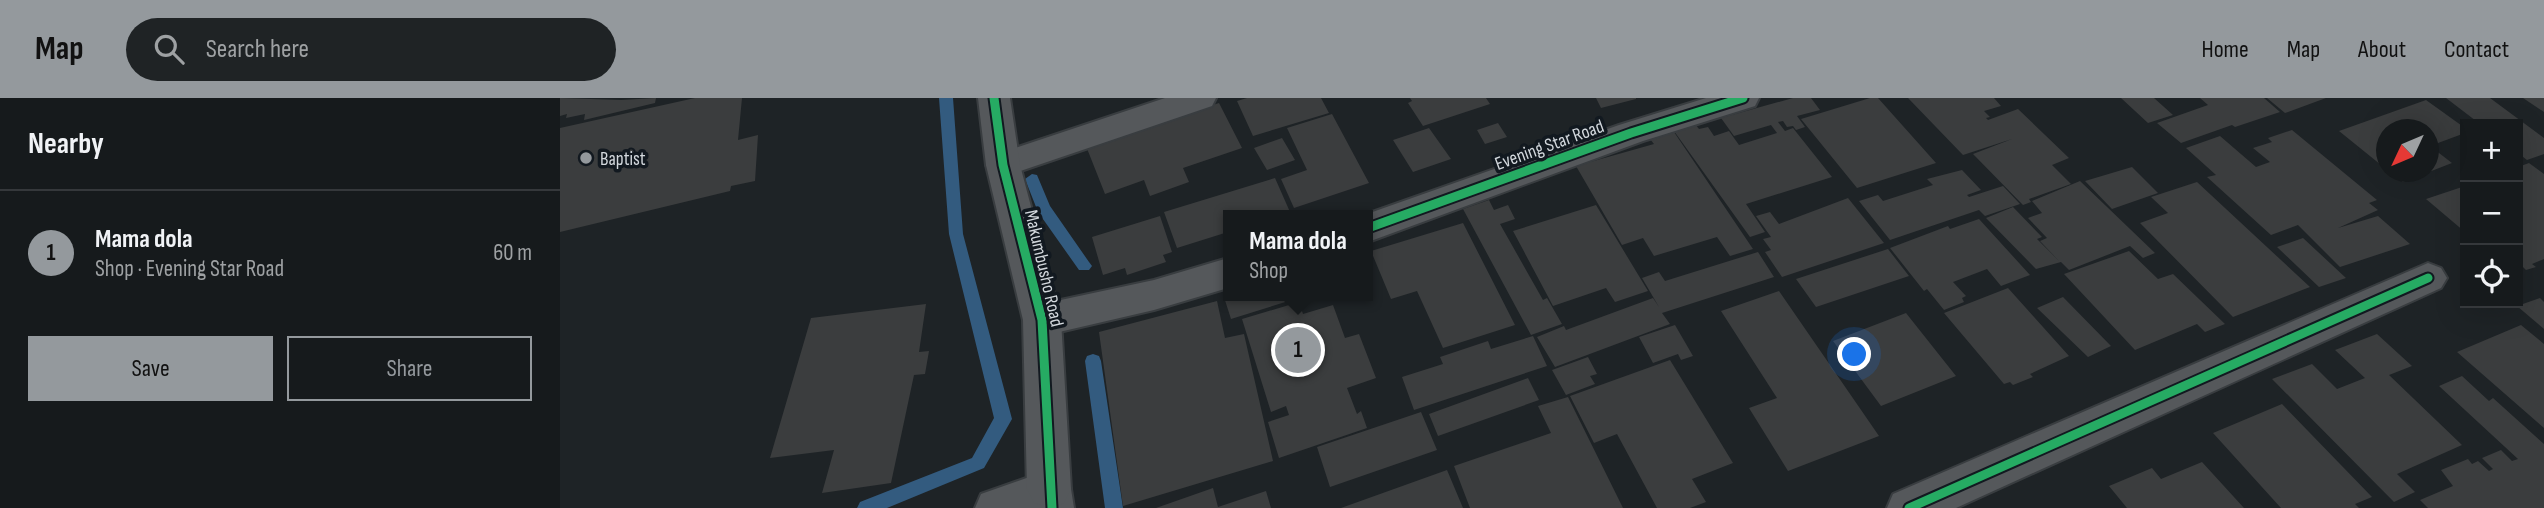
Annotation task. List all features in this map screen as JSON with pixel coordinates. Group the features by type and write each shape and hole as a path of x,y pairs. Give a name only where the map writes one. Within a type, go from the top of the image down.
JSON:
{"street":[{"name":"Makumbusho Road","path":"994,98 1003,165 1042,320 1051,498"},
{"path":"1003,165 1200,98"},
{"name":"Evening Star Road","path":"1373,226 1631,134 1743,98"},
{"path":"1042,320 1154,295 1223,274"},
{"path":"1909,508 2428,278"},
{"path":"997,508 1051,498"}],"building":[{"path":"560,98 656,98 655,103 584,120 585,114 566,118 567,114 560,116"},
{"path":"695,98 742,98 738,140 758,135 755,181 731,186 730,191 560,232 560,128"},
{"path":"1247,98 1321,98 1329,113 1253,136 1237,101"},
{"path":"1410,98 1486,98 1490,104 1423,126 1408,103 1412,101"},
{"path":"1596,98 1636,98 1636,99 1601,108"},
{"path":"1793,98 1811,98 1820,110 1797,116 1805,127 1796,130 1793,126 1787,127 1783,121 1778,122 1785,131 1793,128 1832,177 1746,204 1765,232 1750,237 1674,131 1695,124 1699,129 1708,127 1714,136 1729,131 1739,145 1777,133 1771,125 1734,136 1721,118"},
{"path":"1870,98 1878,98 1936,163 1857,188 1801,119"},
{"path":"1908,98 1994,98 2001,106 1984,111 1990,117 1986,118 1988,120 2018,109 2069,158 2052,165 2071,184 2029,199 2031,202 2023,205 1973,154 2012,139 1963,155"},
{"path":"2121,98 2154,98 2173,115 2148,123"},
{"path":"2200,98 2264,98 2280,112 2181,143 2157,123 2208,105"},
{"path":"2267,98 2326,98 2285,113"},
{"path":"2446,98 2490,98 2518,119 2473,119"},
{"path":"2523,98 2544,98 2544,112"},
{"path":"2426,100 2460,124 2460,135 2439,143 2439,119 2376,119 2376,161 2339,131"},
{"path":"1219,103 1242,148 1183,168 1189,182 1150,196 1144,180 1105,194 1086,146"},
{"path":"1332,114 1369,183 1294,208 1281,179 1307,170 1287,128"},
{"path":"2523,122 2544,138 2544,154 2527,160 2523,157"},
{"path":"1498,123 1507,137 1485,144 1477,130"},
{"path":"1429,128 1451,159 1413,172 1393,140"},
{"path":"2292,130 2377,200 2369,203 2378,210 2338,228 2378,216 2410,244 2340,267 2298,225 2271,235 2207,177 2216,175 2186,148 2220,136 2256,167 2270,162 2253,148 2272,142 2268,138"},
{"path":"1674,132 1753,249 1730,256 1717,237 1654,256 1643,238 1622,245 1576,166 1654,144 1650,139"},
{"path":"1282,138 1295,160 1267,170 1254,148"},
{"path":"2439,153 2452,163 2439,168"},
{"path":"2529,163 2544,174 2544,259 2532,264 2536,267 2526,270 2523,267 2523,165"},
{"path":"2132,167 2158,193 2112,209 2085,181"},
{"path":"1962,170 1981,190 1967,195 1969,197 2003,186 2020,204 1985,216 1979,210 1890,240 1859,201 1878,195 1883,201 1933,185 1927,179"},
{"path":"1275,178 1289,210 1223,210 1223,234 1177,248 1164,212"},
{"path":"2080,181 2155,253 2143,258 2130,246 2069,270 2061,262 2036,269 1986,218 2013,207 2042,237 2037,239 2059,261 2040,241 2047,238 2028,218 2042,213 2032,201"},
{"path":"2197,182 2310,287 2233,317 2140,223 2168,213 2151,197"},
{"path":"2460,188 2460,228 2426,199"},
{"path":"1848,198 1884,243 1782,277 1765,252 1771,250 1763,239 1771,237 1756,216 1770,212 1779,224"},
{"path":"1489,200 1494,210 1508,205 1515,219 1500,224 1543,300 1547,298 1562,324 1531,335 1463,209"},
{"path":"1596,205 1648,291 1615,302 1606,288 1553,306 1513,231"},
{"path":"1160,216 1172,252 1163,255 1166,262 1127,275 1125,268 1103,275 1092,237"},
{"path":"1979,219 2030,275 2001,286 1987,269 1953,282 1966,296 1962,298 1964,302 1944,310 1927,289 1924,291 1890,248 1948,226 1950,229"},
{"path":"1463,223 1515,325 1443,348 1417,291 1391,299 1373,250"},
{"path":"2303,238 2346,278 2319,287 2277,247"},
{"path":"1888,249 1909,276 1816,307 1796,279"},
{"path":"2129,251 2158,279 2173,274 2225,324 2205,332 2197,324 2135,350 2064,274"},
{"path":"1758,252 1774,277 1662,313 1670,324 1555,367 1537,337 1564,326 1566,330 1653,298 1659,307 1642,278 1659,272 1665,281"},
{"path":"2008,288 2069,356 2013,385 2010,382 2004,384 1944,313"},
{"path":"1779,291 1879,436 1788,471 1749,408 1777,398 1721,311"},
{"path":"2063,297 2111,346 2088,357 2037,308"},
{"path":"2540,298 2544,302 2544,329 2519,308 2523,308 2523,304"},
{"path":"1217,301 1225,338 1244,334 1273,461 1123,506 1099,332"},
{"path":"1225,301 1289,301 1231,319"},
{"path":"1299,302 1303,314 1333,305 1345,338 1359,334 1376,378 1347,388 1357,414 1361,411 1367,428 1279,458 1268,422 1289,415 1286,406 1271,412 1242,319"},
{"path":"926,304 919,352 929,351 925,374 914,375 891,483 822,493 834,450 770,458 811,318"},
{"path":"1906,313 1956,376 1881,406 1833,341"},
{"path":"1675,325 1693,356 1681,360 1678,354 1653,363 1639,337"},
{"path":"2521,325 2544,344 2544,428 2457,352"},
{"path":"2377,334 2412,366 2389,375 2462,445 2397,474 2415,492 2394,502 2272,379 2312,364 2337,389 2365,378 2335,350"},
{"path":"1533,336 1547,366 1414,410 1402,377 1443,364 1440,357 1488,341 1491,349"},
{"path":"1588,357 1597,374 1590,376 1595,384 1566,395 1552,370"},
{"path":"1670,360 1733,463 1692,479 1706,502 1690,508 1657,508 1617,434 1594,443 1570,396"},
{"path":"2462,376 2489,401 2493,398 2544,444 2544,508 2428,508 2420,500 2453,486 2441,470 2468,459 2472,464 2478,461 2489,471 2493,469 2482,458 2501,450 2512,461 2518,459 2439,386"},
{"path":"1528,378 1539,400 1438,436 1429,414"},
{"path":"1568,397 1623,508 1470,508 1454,466 1551,433 1538,406"},
{"path":"2282,404 2372,497 2355,504 2359,508 2281,508 2213,433"},
{"path":"1421,412 1437,450 1330,487 1317,447"},
{"path":"2202,462 2244,508 2127,508 2109,486 2152,468 2161,479"},
{"path":"1447,470 1463,508 1341,508"},
{"path":"1213,488 1218,507 1266,491 1271,508 1156,508"}],"waterway":[{"path":"866,508 978,463 1003,419 956,234 946,98"},
{"path":"1032,179 1043,208 1084,266"},
{"path":"1093,361 1114,508"}],"cycle path":[{"path":"994,98 1003,165 1042,320 1052,508"},
{"path":"1373,226 1631,133 1743,98"},
{"path":"1909,508 2428,278"}],"place":[{"name":"Baptist","path":"586,158"},
{"name":"Mama dola","path":"1298,350"}]}
